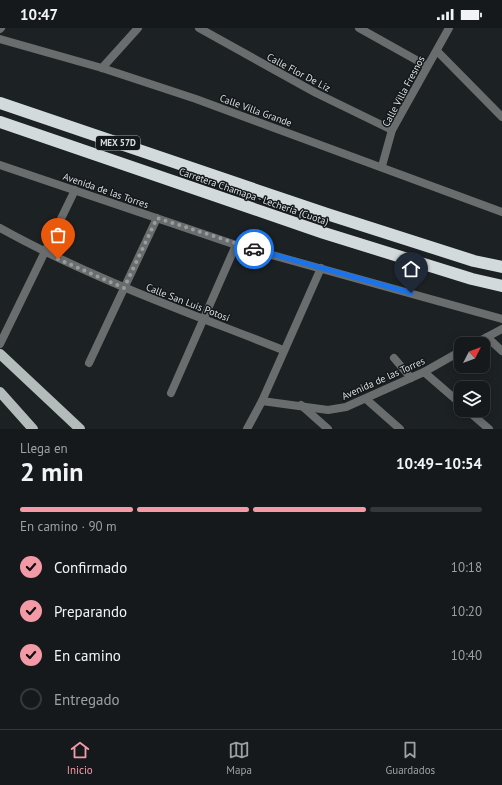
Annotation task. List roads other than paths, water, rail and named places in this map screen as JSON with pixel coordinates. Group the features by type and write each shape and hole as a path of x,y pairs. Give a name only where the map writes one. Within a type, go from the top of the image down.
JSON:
{"highway":[{"name":"Carretera Chamapa - Lechería (Cuota)","path":"0,103 327,214 474,261 502,267"},
{"name":"Carretera Chamapa - Lechería (Cuota)","path":"0,122 324,233 472,279 502,286"}],"main road":[{"path":"0,354 80,429"},
{"path":"0,392 33,429"}],"street":[{"path":"102,68 138,28"},
{"name":"Calle Flor De Liz","path":"199,28 316,93 392,130"},
{"path":"359,28 427,66"},
{"name":"Calle Villa Fresnos","path":"382,166 392,130 449,28"},
{"name":"Calle Villa Grande","path":"0,39 102,68 196,99 382,166 502,212"},
{"path":"437,51 502,117"},
{"name":"Avenida de las Torres","path":"0,165 236,244 502,319"},
{"path":"0,344 75,190"},
{"path":"89,363 157,218"},
{"name":"Calle San Luis Potosí","path":"0,228 45,253 124,288 283,350"},
{"path":"170,393 236,244"},
{"path":"247,429 262,401 283,350 321,268"},
{"path":"487,337 502,329"},
{"path":"490,340 502,351"},
{"name":"Avenida de las Torres","path":"262,401 301,405 328,410 346,407 424,372 454,355"},
{"path":"394,358 411,378"},
{"path":"424,372 454,398"},
{"path":"366,399 400,429"},
{"path":"301,405 328,429"},
{"path":"475,417 489,429"}]}
